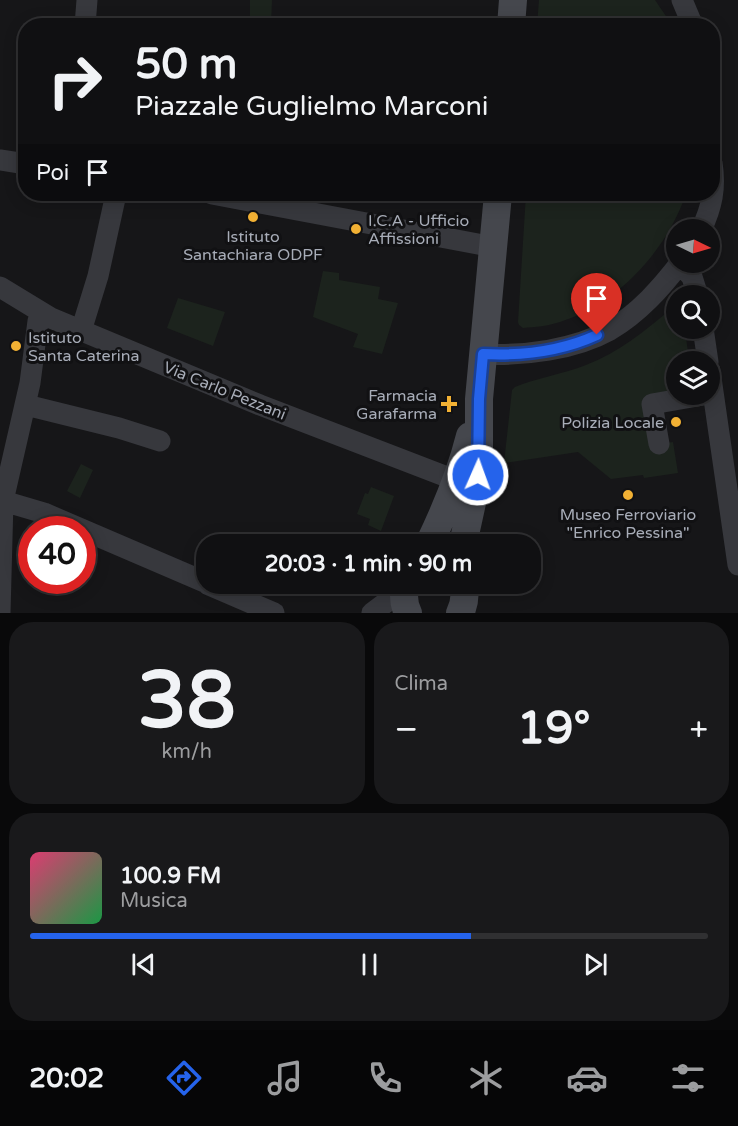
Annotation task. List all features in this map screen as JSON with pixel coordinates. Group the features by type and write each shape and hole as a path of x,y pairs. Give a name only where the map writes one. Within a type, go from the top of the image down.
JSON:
{"street":[{"path":"86,18 87,0"},
{"path":"512,18 513,0"},
{"path":"682,0 690,18"},
{"path":"0,160 18,163"},
{"path":"81,331 98,276 114,201"},
{"path":"249,201 494,247"},
{"path":"465,534 478,475 479,399 497,201"},
{"path":"706,219 712,201"},
{"path":"483,354 503,355 551,350 584,341 610,330 637,310 664,285 673,273"},
{"name":"Via Carlo Pezzani","path":"0,287 42,313 81,331 260,405 455,480"},
{"path":"0,613 1,500 26,405 38,321 42,313"},
{"path":"434,534 468,445 479,399"},
{"path":"659,444 652,404 666,402"},
{"path":"26,405 119,428 160,441"},
{"path":"712,405 738,565"},
{"path":"455,480 461,489 470,514"},
{"path":"1,500 63,520 196,579"},
{"path":"230,594 274,613"},
{"path":"460,613 465,594"},
{"path":"372,613 406,595"}],"shaded area":[{"path":"250,0 272,0 271,18 250,18"},
{"path":"539,0 655,0 667,18 538,18"},
{"path":"526,201 683,201 675,219 666,219 666,235 653,255 621,288 582,313 555,323 523,328 519,325"},
{"path":"323,271 339,273 339,280 380,287 378,299 398,303 382,354 353,347 358,334 313,317"},
{"path":"178,298 225,312 213,346 167,328"},
{"path":"666,313 666,339 686,339 688,351 666,351 666,397 649,401 656,444 673,442 678,473 644,478 643,475 611,479 578,452 504,463 512,390 515,387 598,360 631,341"},
{"path":"81,464 93,470 80,498 67,491"},
{"path":"371,487 394,496 381,531 368,525 370,519 357,514 365,493 368,494"}],"place":[{"name":"Istituto Santachiara ODPF","path":"253,217"},
{"name":"I.C.A - Ufficio Affissioni","path":"356,229"},
{"name":"Istituto Santa Caterina","path":"16,346"},
{"name":"Farmacia Garafarma","path":"449,404"},
{"name":"Polizia Locale","path":"676,422"},
{"name":"Museo Ferroviario \"Enrico Pessina\"","path":"628,495"}],"route":[{"path":"478,475 479,399 483,354 503,355 551,350 597,335"}]}
